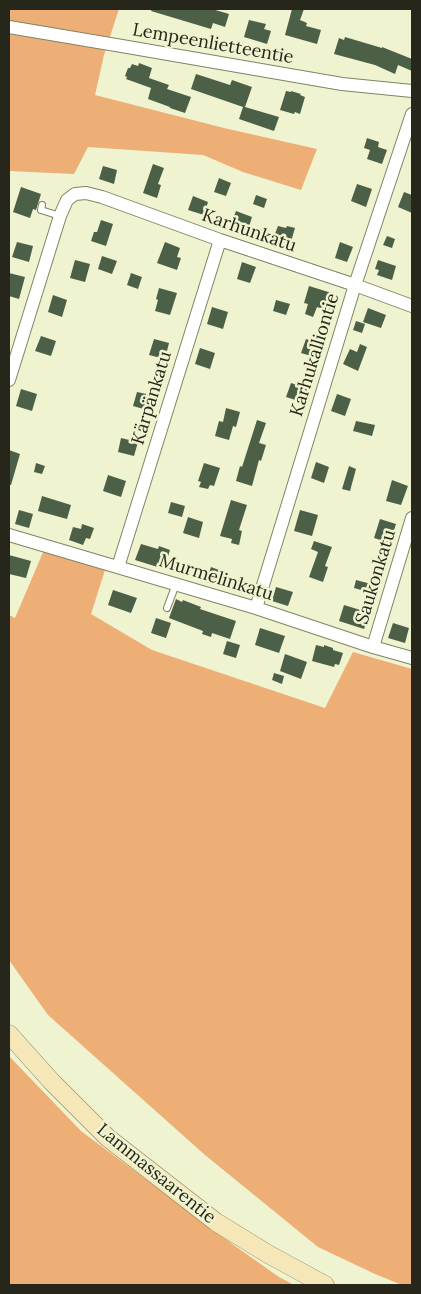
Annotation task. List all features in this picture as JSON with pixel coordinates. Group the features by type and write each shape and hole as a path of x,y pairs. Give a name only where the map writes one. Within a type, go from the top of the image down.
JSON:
{"street":[{"name":"Lempeenlietteentie","path":"9,27 342,84 412,90"},
{"name":"Karhukalliontie","path":"256,608 355,285 412,114"},
{"name":"Karhunkatu","path":"60,216 67,200 75,194 86,193 102,197 412,306"},
{"path":"9,380 60,216"},
{"name":"Kärpänkatu","path":"118,567 220,240"},
{"name":"Saukonkatu","path":"373,646 412,518"},
{"name":"Murmelinkatu","path":"9,535 256,608 412,658"},
{"name":"Lammassaarentie","path":"9,1034 52,1082 108,1138 216,1222 268,1254 325,1285"}],"lane":[{"path":"42,205 41,210 60,216"},
{"path":"167,608 176,584"}],"shaded area":[{"path":"9,9 119,9 104,55 95,95 224,128 317,149 301,190 243,172 203,155 88,147 74,174 9,171"},
{"path":"44,550 105,570 91,614 152,650 325,708 353,652 412,669 412,1285 402,1285 318,1247 205,1155 48,1015 9,960 9,615 15,618"},
{"path":"9,1056 81,1131 235,1246 279,1277 294,1285 9,1285"}],"building":[{"path":"152,9 212,9 229,14 225,27 213,23 211,29 151,11"},
{"path":"292,9 304,9 300,20 307,23 306,26 321,30 317,44 285,35"},
{"path":"249,20 266,24 264,29 271,31 267,44 244,37"},
{"path":"345,37 382,47 412,59 412,71 398,65 395,74 375,65 334,54 339,38 344,40"},
{"path":"139,63 152,68 149,78 169,85 167,89 191,97 185,113 148,99 151,88 126,79 127,77 125,76 128,68 132,64 138,66"},
{"path":"196,74 230,85 232,80 252,87 245,107 279,117 274,131 239,119 243,107 191,89"},
{"path":"286,91 301,94 305,97 300,114 280,110"},
{"path":"367,138 379,142 378,147 387,150 382,164 367,159 370,150 364,148"},
{"path":"153,164 164,168 158,184 161,185 157,198 143,193"},
{"path":"103,166 117,170 114,184 99,179"},
{"path":"219,178 231,183 226,196 214,192"},
{"path":"357,184 372,189 366,207 351,201"},
{"path":"21,187 41,194 36,210 33,209 30,218 13,212"},
{"path":"404,192 412,195 412,213 398,207"},
{"path":"256,195 267,199 264,208 253,204"},
{"path":"193,196 208,202 204,215 188,210"},
{"path":"236,211 252,217 248,230 231,224"},
{"path":"101,220 113,224 106,246 91,241 94,232 97,232"},
{"path":"278,226 295,228 290,245 273,239"},
{"path":"387,236 395,239 392,248 383,245"},
{"path":"17,242 33,246 29,262 12,257"},
{"path":"165,242 180,248 177,257 181,258 177,270 157,263"},
{"path":"340,242 353,247 347,262 335,258"},
{"path":"102,256 117,261 112,274 98,269"},
{"path":"75,260 90,264 85,282 70,278"},
{"path":"378,260 396,266 392,280 377,275 379,270 375,269"},
{"path":"242,262 256,267 250,283 237,279"},
{"path":"9,273 25,277 19,299 9,296"},
{"path":"131,273 142,277 138,289 127,285"},
{"path":"309,286 338,295 333,312 317,307 313,317 305,314 308,304 304,303"},
{"path":"159,288 177,293 170,315 155,311"},
{"path":"53,295 67,300 62,317 48,312"},
{"path":"276,300 290,304 286,315 273,311"},
{"path":"212,307 228,312 223,329 207,324"},
{"path":"368,308 386,315 381,328 363,322"},
{"path":"356,321 365,324 362,333 353,330"},
{"path":"41,336 56,341 51,356 35,351"},
{"path":"154,339 169,343 165,359 149,355"},
{"path":"306,339 322,344 318,358 301,353"},
{"path":"360,344 367,347 358,371 343,364 350,349 357,352"},
{"path":"200,348 215,353 210,369 195,364"},
{"path":"291,383 309,389 305,403 286,397"},
{"path":"21,389 37,394 32,411 16,406"},
{"path":"137,392 146,394 146,396 151,398 147,410 133,406"},
{"path":"337,394 351,399 345,416 331,411"},
{"path":"226,408 240,412 236,427 233,426 229,440 215,436 219,421 223,422"},
{"path":"257,420 266,423 259,443 266,445 261,461 259,460 252,486 236,481"},
{"path":"356,421 375,425 372,436 353,431"},
{"path":"121,438 138,442 134,456 118,452"},
{"path":"9,450 20,454 11,485 9,485"},
{"path":"316,462 329,467 324,483 311,478"},
{"path":"36,463 45,466 42,474 34,472"},
{"path":"204,463 220,468 214,486 210,485 208,489 199,487 201,482 198,481"},
{"path":"349,466 356,469 350,491 342,489"},
{"path":"108,475 126,481 121,497 103,491"},
{"path":"392,480 408,486 401,505 386,501"},
{"path":"42,496 71,505 67,519 38,511"},
{"path":"231,500 247,505 239,530 242,531 239,545 231,543 232,539 220,536"},
{"path":"171,502 185,506 182,517 168,513"},
{"path":"19,510 33,514 29,528 15,524"},
{"path":"300,510 318,515 312,536 294,531"},
{"path":"188,517 203,522 199,538 183,533"},
{"path":"380,519 396,524 390,543 374,538"},
{"path":"82,524 94,528 90,539 86,538 83,545 69,540 73,527 81,529"},
{"path":"314,541 332,547 325,566 328,567 323,582 309,577 318,552 311,549"},
{"path":"141,544 158,549 159,546 170,550 164,569 135,560"},
{"path":"9,555 31,561 26,578 9,574"},
{"path":"211,567 227,573 223,587 206,582"},
{"path":"356,580 375,585 372,593 354,588"},
{"path":"276,587 293,592 288,606 272,601"},
{"path":"113,590 137,598 131,613 108,605"},
{"path":"176,599 236,621 230,639 212,633 211,637 202,634 203,631 169,618"},
{"path":"344,605 370,613 364,629 339,621"},
{"path":"156,618 171,623 166,638 151,633"},
{"path":"393,623 409,628 405,643 388,638"},
{"path":"260,628 285,636 279,653 255,645"},
{"path":"227,641 240,645 236,658 223,654"},
{"path":"316,645 324,647 324,645 343,653 339,665 335,664 334,667 312,661"},
{"path":"285,654 307,662 301,679 280,671"},
{"path":"274,673 284,676 282,684 272,680"}]}
